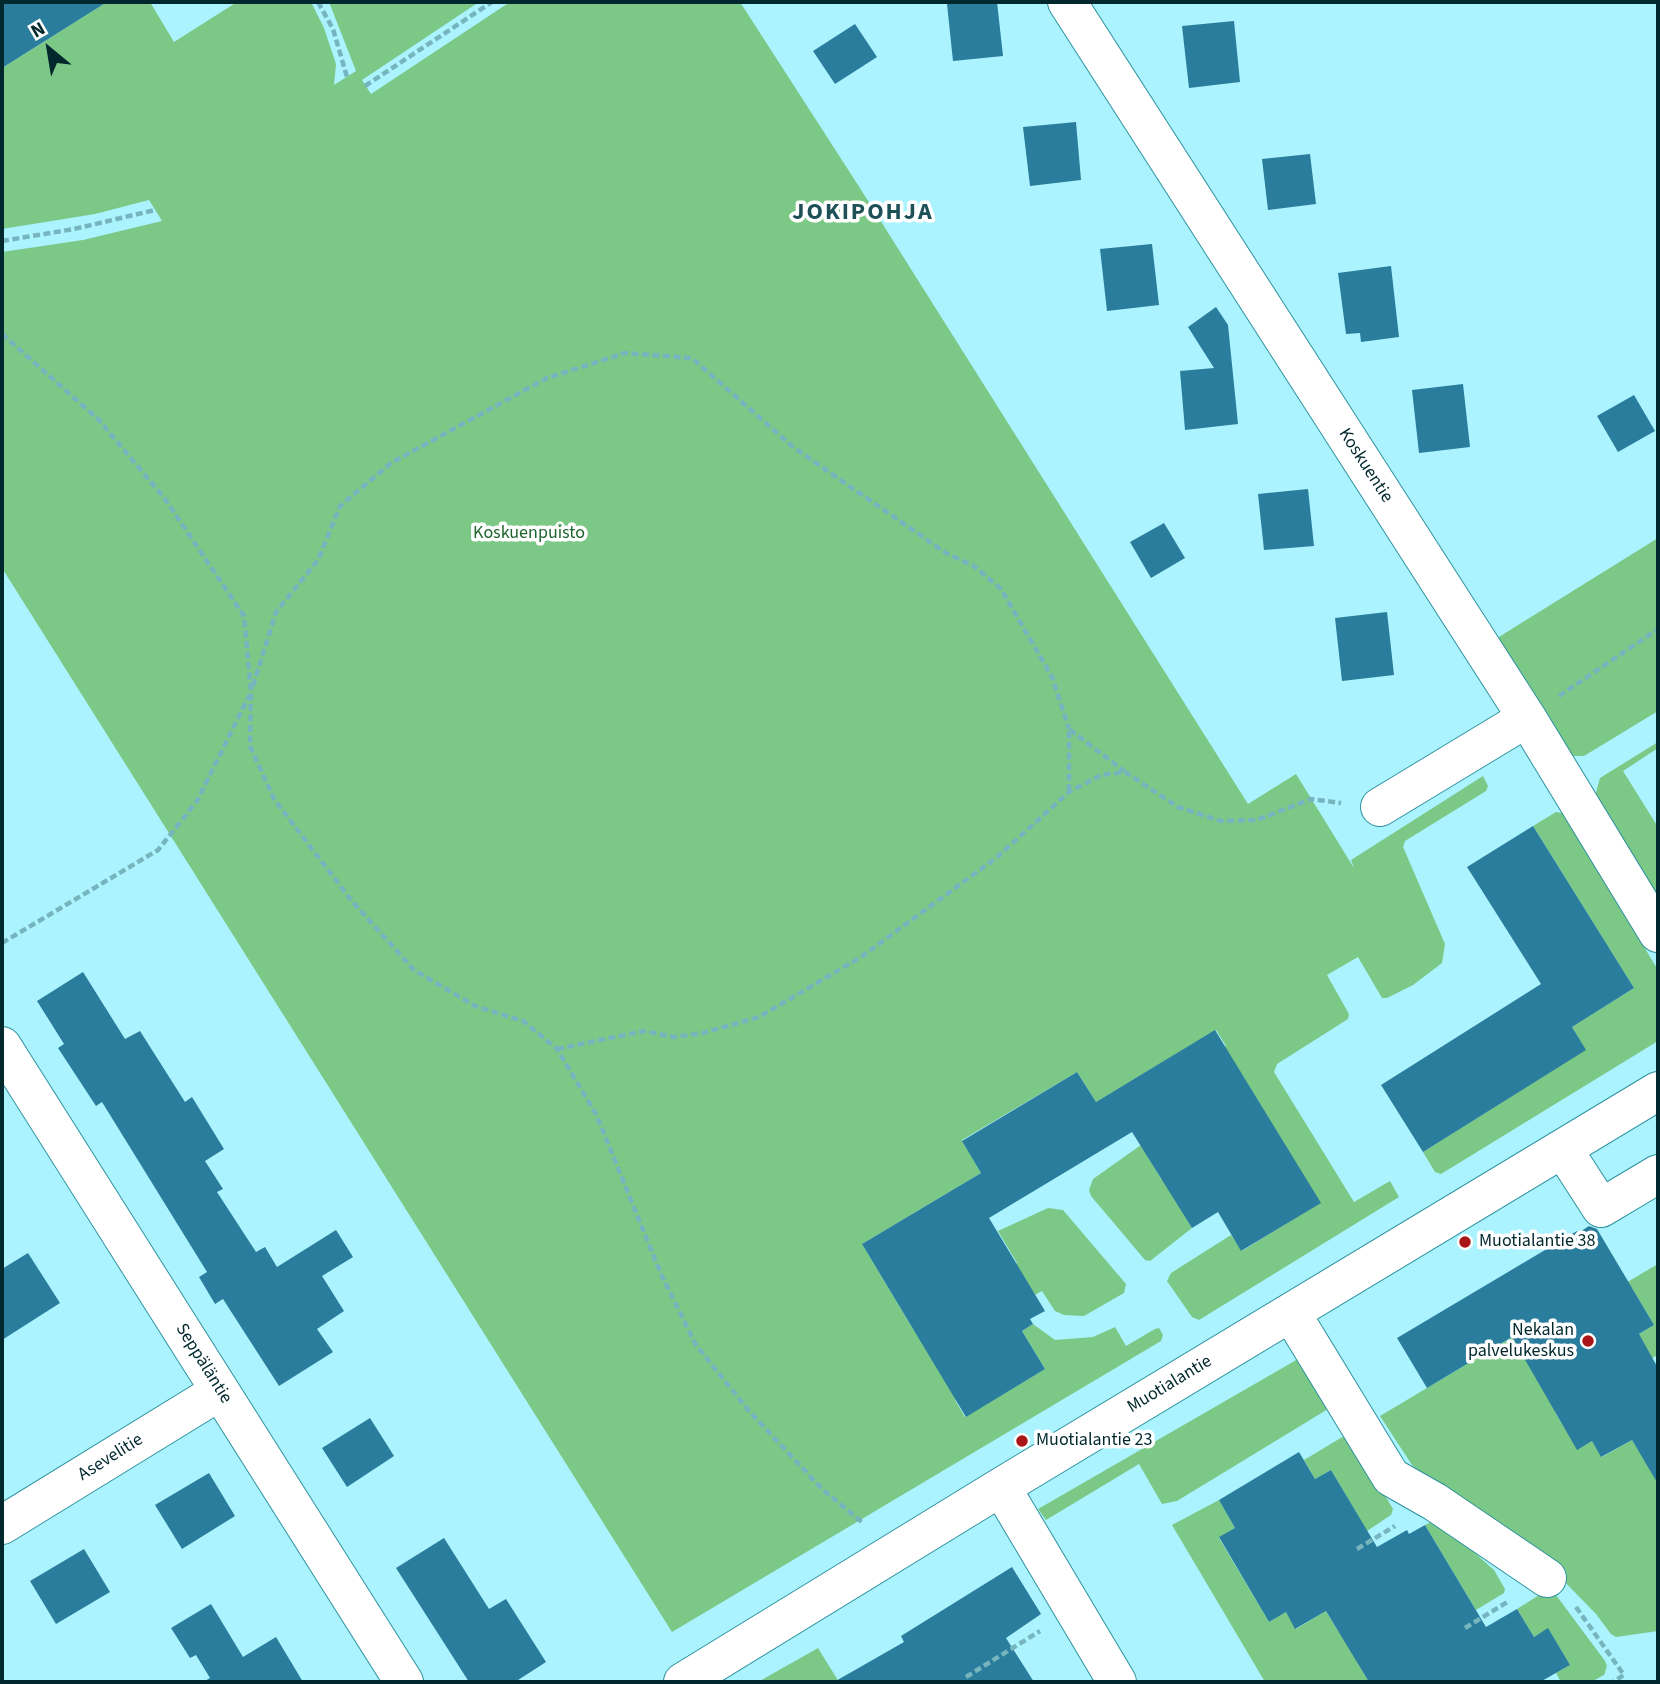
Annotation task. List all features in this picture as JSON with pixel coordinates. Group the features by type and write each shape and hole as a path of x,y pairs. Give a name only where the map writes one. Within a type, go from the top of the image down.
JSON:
{"street":[{"name":"Koskuentie","path":"1067,2 1527,718 1658,933"},
{"path":"1380,807 1527,718"},
{"name":"Seppäläntie","path":"2,1045 404,1682"},
{"name":"Muotialantie","path":"683,1682 1658,1091"},
{"path":"1563,1149 1601,1208 1658,1174"},
{"path":"1291,1313 1391,1477 1435,1502 1547,1578"},
{"name":"Asevelitie","path":"2,1525 220,1391"},
{"path":"1002,1487 1116,1682"}],"path":[{"path":"318,2 332,29 347,77"},
{"path":"365,86 492,2"},
{"path":"2,242 155,210"},
{"path":"2,334 99,420 164,499 244,617 251,691 250,746 274,799 351,900 414,970 475,1006 523,1021 557,1049 596,1114 661,1274 696,1345 750,1411 822,1489 873,1532 889,1556"},
{"path":"2,943 158,850 197,801 251,691 276,612 318,560 340,506 391,463 547,378 625,353 692,358 793,447 946,553 974,566 1001,589 1052,677 1069,729 1069,792"},
{"path":"1527,718 1658,629"},
{"path":"1069,729 1125,772 1178,807 1221,821 1257,820 1311,799 1380,807"},
{"path":"557,1049 644,1031 674,1037 702,1033 759,1017 861,957 996,858 1069,792 1101,775 1125,772"},
{"path":"1547,1578 1575,1605 1624,1675 1613,1682"},
{"path":"966,1677 1073,1610"}],"green space":[{"name":"Koskuenpuisto","path":"107,2 150,2 174,42 237,2 311,2 324,28 336,64 334,85 356,71 329,2 479,2 362,80 371,94 510,2 740,2 1248,804 1296,774 1354,868 1351,860 1483,776 1488,786 1486,791 1405,841 1403,847 1445,944 1442,963 1413,985 1387,998 1382,998 1358,957 1327,975 1349,1014 1348,1019 1277,1064 1274,1072 1354,1202 1390,1181 1399,1197 1199,1320 1192,1317 1167,1281 1171,1273 1231,1235 1242,1251 1320,1203 1243,1076 1212,1054 1226,1046 1216,1030 1096,1102 1077,1072 962,1140 981,1173 862,1244 913,1329 970,1391 955,1400 965,1417 1045,1369 1022,1331 1033,1324 1055,1340 1093,1337 1115,1327 1126,1346 1159,1328 1163,1335 1161,1341 672,1632 2,568 2,252 83,240 162,221 149,200 95,214 2,229 2,68"},
{"path":"1658,538 1658,711 1584,756 1571,756 1494,640"},
{"path":"1658,742 1658,748 1623,771 1658,827 1658,899 1595,796 1600,778"},
{"path":"1556,812 1563,813 1658,970 1658,1041 1441,1174 1435,1172 1423,1152 1585,1050 1572,1027 1634,988 1533,826"},
{"path":"1141,1145 1161,1179 1177,1170 1181,1209 1192,1228 1150,1261 1145,1260 1091,1196 1089,1190 1093,1179"},
{"path":"1048,1208 1063,1210 1126,1284 1124,1293 1084,1316 1064,1315 1055,1311 1042,1291 1020,1303 1002,1273 1017,1263 998,1231"},
{"path":"1658,1264 1658,1355 1652,1358 1638,1335 1654,1325 1632,1288 1612,1291"},
{"path":"1526,1329 1569,1402 1555,1412 1577,1449 1592,1441 1602,1457 1632,1440 1644,1460 1658,1451 1658,1631 1616,1637 1611,1634 1596,1614 1558,1575 1427,1479 1412,1465 1380,1416"},
{"path":"1298,1359 1328,1409 1177,1501 1162,1504 1139,1464 1046,1520 1038,1509"},
{"path":"1344,1436 1350,1436 1393,1509 1391,1515 1367,1531 1331,1470 1315,1479 1304,1460"},
{"path":"1219,1500 1235,1528 1219,1538 1269,1622 1286,1612 1296,1629 1326,1611 1338,1631 1353,1622 1371,1653 1357,1662 1369,1682 1265,1682 1172,1525"},
{"path":"1434,1520 1439,1521 1494,1570 1505,1589 1504,1593 1476,1610 1425,1525"},
{"path":"1544,1592 1556,1595 1605,1661 1607,1666 1604,1675 1591,1682 1561,1682 1556,1673 1570,1665 1548,1629 1534,1637 1517,1609"},
{"path":"818,1648 839,1682 758,1682"}],"building":[{"path":"2,2 107,2 2,68"},
{"path":"997,2 1003,56 953,61 947,4"},
{"path":"1234,21 1240,82 1189,88 1182,26"},
{"path":"855,24 877,57 835,84 813,51"},
{"path":"1076,122 1081,180 1030,186 1023,127"},
{"path":"1310,154 1316,204 1268,210 1262,159"},
{"path":"1152,244 1159,305 1107,311 1100,249"},
{"path":"1391,266 1399,337 1361,342 1360,333 1346,334 1338,273"},
{"path":"1216,307 1228,325 1238,424 1185,430 1180,371 1214,368 1188,327"},
{"path":"1463,384 1470,447 1419,453 1412,390"},
{"path":"1634,395 1655,431 1618,452 1597,416"},
{"path":"1308,489 1314,546 1264,550 1258,494"},
{"path":"1164,523 1185,558 1151,578 1130,542"},
{"path":"1387,612 1394,675 1342,681 1335,618"},
{"path":"1533,826 1634,988 1572,1027 1586,1050 1423,1152 1381,1085 1541,984 1467,867"},
{"path":"83,972 125,1039 140,1031 185,1102 192,1097 224,1149 205,1161 223,1189 217,1192 256,1252 265,1247 277,1267 336,1230 353,1257 322,1276 344,1311 317,1329 333,1352 279,1386 223,1299 215,1304 199,1277 207,1272 102,1102 96,1106 58,1048 64,1044 37,1001"},
{"path":"1215,1030 1321,1203 1241,1251 1218,1212 1192,1228 1132,1132 989,1218 1045,1311 1030,1319 1033,1324 1022,1331 1045,1369 966,1417 862,1244 981,1173 962,1141 1077,1072 1096,1102"},
{"name":"Nekalan palvelukeskus","path":"1589,1226 1597,1229 1654,1325 1639,1334 1658,1368 1658,1484 1632,1440 1601,1457 1592,1441 1577,1450 1512,1337 1427,1388 1397,1338"},
{"path":"28,1253 60,1303 2,1340 2,1269"},
{"path":"370,1418 394,1456 347,1487 322,1448"},
{"path":"1299,1452 1315,1479 1331,1470 1377,1547 1407,1530 1409,1534 1425,1525 1486,1627 1517,1609 1534,1637 1548,1628 1570,1665 1540,1682 1369,1682 1326,1611 1295,1629 1286,1612 1269,1622 1219,1537 1235,1528 1219,1500"},
{"path":"209,1473 235,1516 182,1549 155,1505"},
{"path":"444,1538 489,1609 506,1599 546,1662 515,1682 469,1682 396,1568"},
{"path":"84,1549 110,1592 56,1624 30,1581"},
{"path":"1012,1567 1041,1614 1006,1638 1034,1682 834,1682 904,1642 901,1636"},
{"path":"211,1604 243,1657 276,1637 303,1682 203,1682 210,1678 196,1655 190,1658 171,1628"}],"place":[{"name":"Muotialantie 38","path":"1465,1242"},
{"name":"Nekalan palvelukeskus","path":"1588,1341"},
{"name":"Muotialantie 23","path":"1022,1441"}],"district":[{"name":"JOKIPOHJA","path":"863,214"}]}
